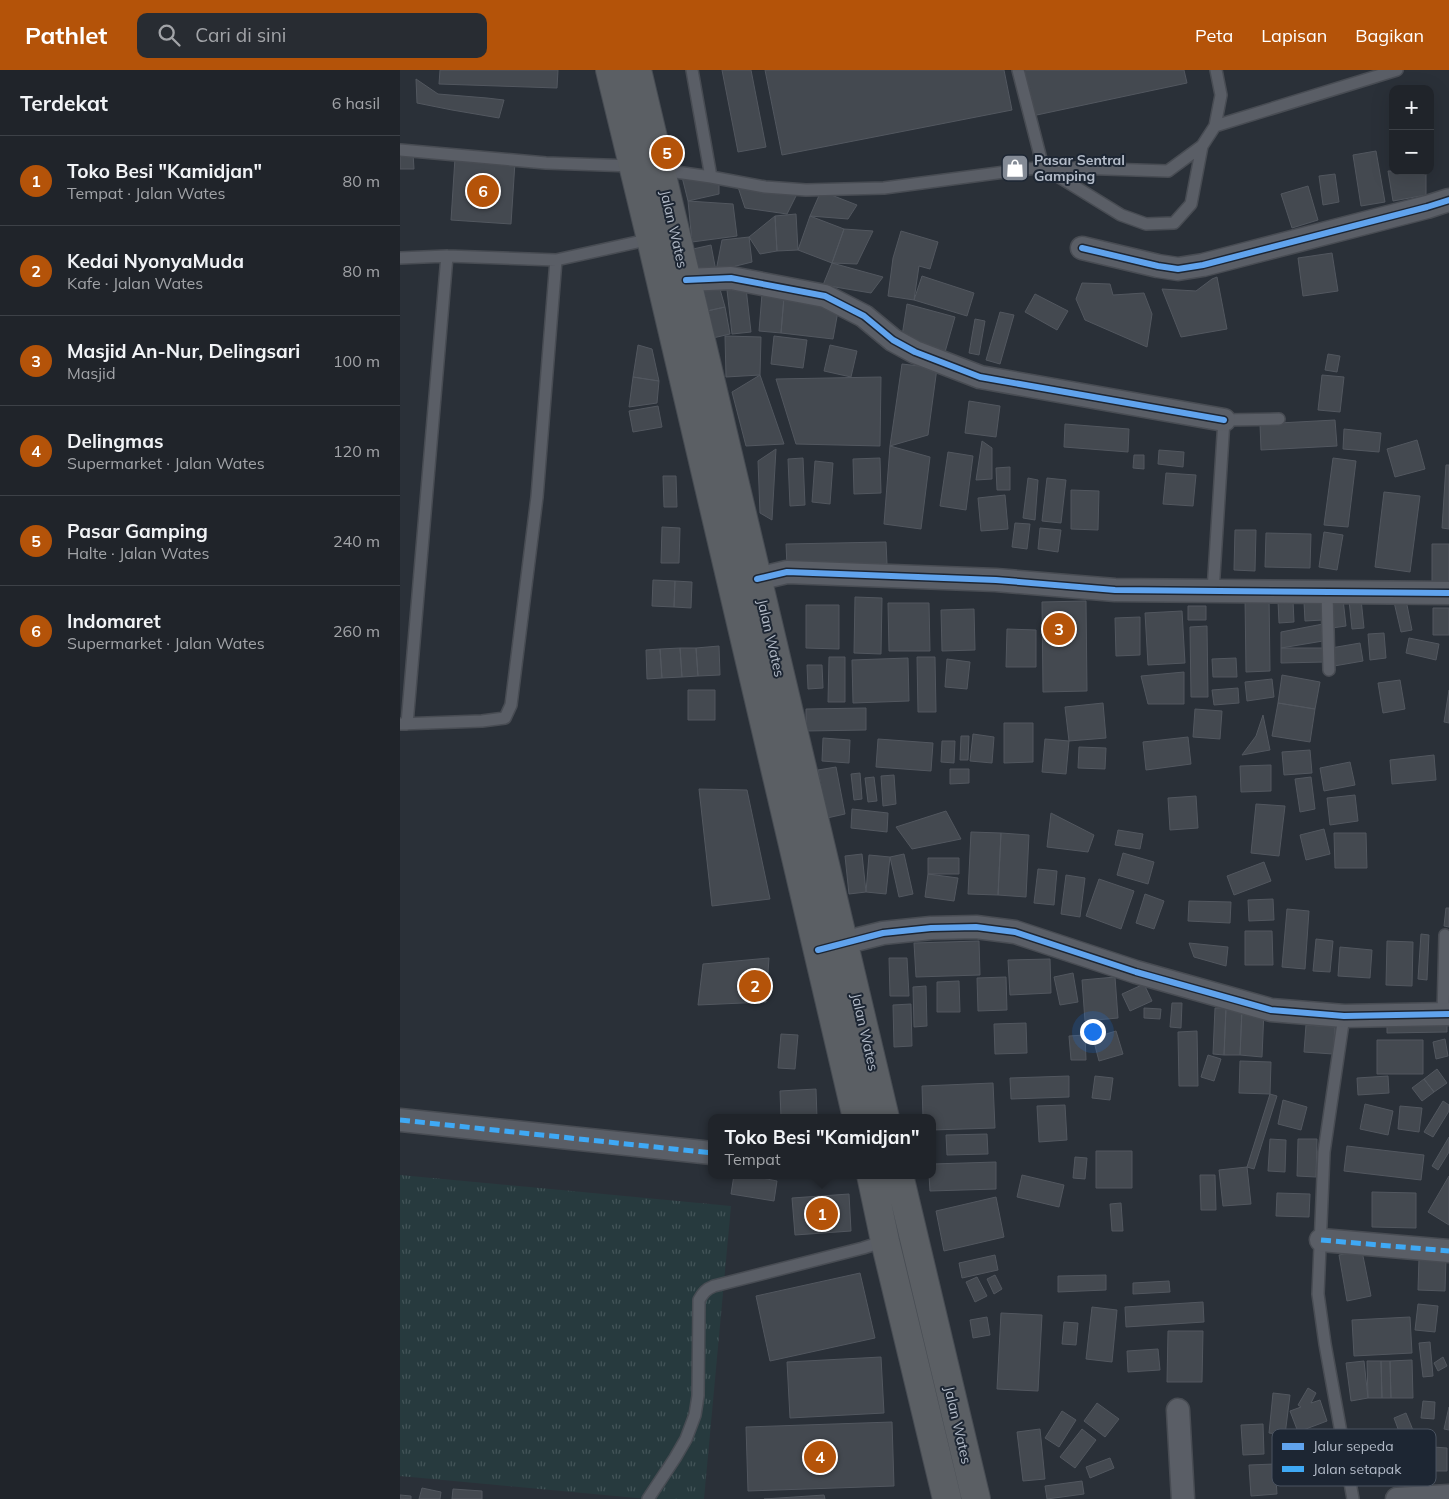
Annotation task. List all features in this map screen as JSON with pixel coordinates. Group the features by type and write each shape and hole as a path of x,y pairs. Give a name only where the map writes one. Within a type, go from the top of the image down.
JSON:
{"highway":[{"name":"Jalan Wates","path":"610,70 856,1114"},
{"name":"Jalan Wates","path":"637,70 884,1114"},
{"name":"Jalan Wates","path":"871,1179 947,1499"},
{"name":"Jalan Wates","path":"900,1179 976,1499"}],"street":[{"path":"1082,248 1178,269 1203,265 1449,200"},
{"path":"686,280 731,278 825,296 864,316 893,340 915,352 980,378 1224,420"},
{"path":"757,579 787,572 996,580 1115,590 1449,593"},
{"path":"818,950 882,933 931,928 976,927 1015,932 1136,972 1271,1010 1344,1016 1446,1014"},
{"path":"400,1120 708,1153"},
{"path":"1321,1240 1449,1252"},
{"path":"1178,1410 1183,1499"},
{"path":"1397,1499 1449,1496"}],"lane":[{"path":"692,70 711,177"},
{"path":"1018,70 1043,166 1121,215 1146,224 1174,223 1191,204 1202,146"},
{"path":"660,170 765,187 798,189 884,188 1043,166 1168,171 1202,146 1215,126 1221,94 1216,70"},
{"path":"1215,126 1397,70"},
{"path":"400,150 546,164 634,166"},
{"path":"400,258 447,256 556,260 651,239"},
{"path":"447,256 403,724 482,721 505,718 511,705 536,496 556,260"},
{"path":"1213,591 1224,420 1279,419"},
{"path":"1326,592 1329,670"},
{"path":"1445,935 1446,1014"},
{"path":"1341,1429 1318,1294 1324,1152 1344,1016"},
{"path":"648,1499 686,1439 695,1415 698,1396 699,1300 703,1293 714,1286 885,1241"},
{"path":"1352,1486 1354,1499"}],"green space":[{"path":"400,1175 731,1206 704,1499 647,1499 400,1476"}],"building":[{"path":"440,70 558,70 557,88 439,84"},
{"path":"722,70 751,70 766,147 738,152"},
{"path":"765,70 1004,70 1012,110 782,155"},
{"path":"1022,70 1184,70 1187,83 1032,116"},
{"path":"416,79 438,94 504,100 499,118 417,103"},
{"path":"1376,151 1385,202 1361,206 1353,155"},
{"path":"413,153 414,169 400,169 400,154"},
{"path":"455,158 515,162 511,224 451,220"},
{"path":"1388,171 1389,175 1426,175 1426,195 1393,201"},
{"path":"681,173 719,181 719,194 688,201"},
{"path":"1335,174 1339,202 1323,205 1319,176"},
{"path":"1308,186 1318,220 1292,228 1281,194"},
{"path":"738,187 797,194 787,214 745,208"},
{"path":"821,191 857,205 848,219 810,216"},
{"path":"688,201 733,204 737,236 692,242"},
{"path":"796,214 798,250 777,251 775,216"},
{"path":"775,216 777,251 760,254 749,237"},
{"path":"810,216 844,229 832,263 798,250"},
{"path":"844,229 873,231 857,264 832,263"},
{"path":"901,231 938,242 930,269 919,266 914,300 888,296 893,258"},
{"path":"749,237 752,262 716,271 722,240"},
{"path":"711,245 716,271 699,274 693,249"},
{"path":"1332,253 1338,291 1303,296 1298,258"},
{"path":"832,263 883,277 871,293 823,285"},
{"path":"922,276 974,293 967,316 914,300"},
{"path":"1217,277 1227,329 1181,337 1162,289 1196,291"},
{"path":"718,282 725,307 707,311 700,285"},
{"path":"1082,283 1110,284 1113,295 1144,293 1152,314 1147,347 1085,320 1076,299"},
{"path":"746,288 751,332 732,334 727,290"},
{"path":"762,294 784,297 781,333 759,331"},
{"path":"1035,294 1068,311 1057,330 1025,312"},
{"path":"784,297 838,311 833,339 781,333"},
{"path":"907,304 955,317 945,352 902,336"},
{"path":"725,307 730,334 713,338 707,311"},
{"path":"1000,312 1014,315 1000,364 986,360"},
{"path":"975,319 985,321 979,355 969,353"},
{"path":"725,336 761,337 760,375 726,377"},
{"path":"774,336 807,340 803,368 771,364"},
{"path":"638,345 652,349 659,381 633,377"},
{"path":"830,345 857,351 851,377 824,371"},
{"path":"1328,354 1340,356 1337,372 1325,370"},
{"path":"902,364 937,368 928,435 890,446"},
{"path":"760,375 784,444 746,446 732,392"},
{"path":"1322,375 1344,377 1340,412 1318,410"},
{"path":"633,377 659,381 657,403 629,407"},
{"path":"881,377 880,446 796,444 776,379"},
{"path":"969,401 1000,406 996,437 965,433"},
{"path":"658,406 662,427 633,432 629,411"},
{"path":"1335,420 1337,446 1261,450 1260,424"},
{"path":"1065,424 1129,429 1128,452 1064,447"},
{"path":"1344,429 1381,433 1379,452 1343,449"},
{"path":"1417,440 1425,469 1395,477 1387,449"},
{"path":"982,441 992,448 992,479 976,480"},
{"path":"890,446 930,457 921,529 884,524"},
{"path":"776,449 772,520 760,513 758,461"},
{"path":"1159,450 1184,452 1183,467 1158,464"},
{"path":"948,452 973,456 966,510 940,506"},
{"path":"1134,455 1144,455 1144,469 1133,468"},
{"path":"803,458 805,505 790,506 788,459"},
{"path":"880,458 881,493 854,494 853,459"},
{"path":"1333,458 1356,461 1348,527 1324,525"},
{"path":"815,461 833,463 830,504 812,502"},
{"path":"1446,465 1449,465 1449,529 1442,528"},
{"path":"1010,467 1010,490 997,490 996,468"},
{"path":"1166,473 1196,475 1193,506 1163,504"},
{"path":"663,476 676,476 677,507 664,507"},
{"path":"1028,478 1038,480 1035,520 1023,518"},
{"path":"1047,478 1066,480 1061,523 1042,521"},
{"path":"1071,490 1099,491 1098,530 1071,529"},
{"path":"1384,492 1420,496 1410,572 1375,567"},
{"path":"1005,495 1008,529 981,531 978,498"},
{"path":"1015,523 1030,524 1027,549 1012,547"},
{"path":"662,527 680,528 679,563 661,563"},
{"path":"1040,528 1061,530 1058,552 1038,549"},
{"path":"1235,530 1256,530 1255,571 1234,570"},
{"path":"1324,532 1343,535 1337,570 1319,567"},
{"path":"1266,533 1311,534 1310,568 1265,567"},
{"path":"886,542 887,564 787,566 786,544"},
{"path":"1432,544 1449,544 1449,586 1432,585"},
{"path":"653,580 675,581 674,607 652,606"},
{"path":"675,581 692,582 691,608 674,607"},
{"path":"1269,595 1270,671 1246,672 1245,596"},
{"path":"855,597 882,598 881,654 854,653"},
{"path":"1343,599 1346,626 1332,628 1329,601"},
{"path":"1361,599 1364,628 1352,629 1349,600"},
{"path":"1406,600 1412,630 1401,632 1394,602"},
{"path":"1086,601 1087,691 1043,692 1042,602"},
{"path":"1278,601 1293,601 1294,622 1279,623"},
{"path":"1321,601 1323,620 1305,621 1304,602"},
{"path":"888,603 929,603 930,651 889,651"},
{"path":"806,605 839,605 839,649 806,648"},
{"path":"1188,606 1206,606 1206,620 1188,620"},
{"path":"1433,608 1449,608 1449,635 1433,635"},
{"path":"974,609 975,650 942,651 941,610"},
{"path":"1182,611 1185,663 1148,665 1145,613"},
{"path":"1140,617 1140,655 1116,656 1115,618"},
{"path":"1323,624 1323,641 1281,648 1281,632"},
{"path":"1207,626 1208,697 1191,697 1190,627"},
{"path":"1007,629 1036,630 1036,667 1006,667"},
{"path":"1384,633 1386,658 1370,660 1368,634"},
{"path":"1409,638 1439,644 1436,660 1406,653"},
{"path":"1360,643 1363,661 1334,666 1331,648"},
{"path":"719,646 720,675 698,676 696,648"},
{"path":"680,648 696,648 698,676 682,677"},
{"path":"680,648 682,677 662,678 660,649"},
{"path":"1281,648 1325,648 1325,662 1281,663"},
{"path":"660,649 662,678 647,679 646,650"},
{"path":"829,657 845,657 845,702 828,702"},
{"path":"917,657 935,657 936,712 918,712"},
{"path":"908,658 909,701 853,703 852,660"},
{"path":"1236,658 1237,677 1213,677 1212,659"},
{"path":"947,659 970,662 967,689 945,687"},
{"path":"807,665 822,665 823,688 808,689"},
{"path":"1184,672 1184,704 1148,704 1141,676"},
{"path":"1282,675 1320,682 1315,709 1278,703"},
{"path":"1272,679 1274,697 1247,701 1245,682"},
{"path":"1400,680 1405,709 1383,713 1378,683"},
{"path":"1238,688 1239,703 1214,705 1212,690"},
{"path":"688,690 715,690 715,720 688,720"},
{"path":"1449,690 1449,723 1444,722"},
{"path":"1103,703 1106,738 1069,741 1065,707"},
{"path":"1278,703 1315,709 1310,742 1272,736"},
{"path":"866,708 866,730 806,731 806,709"},
{"path":"1195,709 1222,711 1220,739 1193,737"},
{"path":"1263,715 1270,750 1242,755 1256,736"},
{"path":"1004,723 1033,723 1033,762 1004,763"},
{"path":"973,734 994,737 992,763 970,761"},
{"path":"961,736 969,736 968,760 960,760"},
{"path":"1188,737 1191,764 1146,770 1143,742"},
{"path":"823,738 850,740 849,763 822,761"},
{"path":"878,739 933,743 931,771 876,767"},
{"path":"1045,739 1069,741 1066,774 1042,772"},
{"path":"942,741 955,741 954,763 941,762"},
{"path":"1079,747 1106,748 1105,769 1078,768"},
{"path":"1310,750 1312,773 1284,775 1282,752"},
{"path":"1434,755 1436,780 1392,784 1390,760"},
{"path":"1350,762 1355,785 1324,791 1320,768"},
{"path":"1271,765 1271,791 1241,792 1240,766"},
{"path":"836,767 845,814 827,818 818,770"},
{"path":"950,769 969,769 969,783 950,784"},
{"path":"860,773 862,799 854,800 851,774"},
{"path":"894,775 896,804 883,806 881,776"},
{"path":"874,777 877,801 868,802 865,778"},
{"path":"1311,777 1315,809 1300,812 1295,779"},
{"path":"699,789 747,790 770,899 712,906"},
{"path":"1355,795 1358,821 1330,825 1327,798"},
{"path":"1196,796 1198,828 1170,830 1168,798"},
{"path":"1256,804 1285,806 1279,856 1251,853"},
{"path":"852,809 888,813 887,832 851,828"},
{"path":"946,811 961,839 912,849 896,827"},
{"path":"1051,813 1094,835 1088,852 1047,847"},
{"path":"1324,829 1330,854 1306,860 1300,835"},
{"path":"1118,830 1143,834 1140,849 1115,845"},
{"path":"971,832 1001,833 998,895 968,894"},
{"path":"1001,833 1029,835 1026,897 998,895"},
{"path":"1334,833 1366,833 1367,868 1335,868"},
{"path":"1123,853 1154,862 1148,884 1117,875"},
{"path":"862,854 866,892 849,894 845,856"},
{"path":"904,854 913,894 899,897 890,857"},
{"path":"869,855 890,857 886,894 866,892"},
{"path":"928,858 959,858 959,874 928,874"},
{"path":"1264,862 1271,881 1234,895 1227,876"},
{"path":"1038,869 1057,871 1054,905 1034,903"},
{"path":"928,874 958,878 954,901 925,897"},
{"path":"1066,875 1085,878 1080,917 1061,914"},
{"path":"1099,879 1134,891 1121,929 1086,916"},
{"path":"1145,894 1164,901 1154,929 1136,923"},
{"path":"1273,899 1274,920 1249,921 1248,900"},
{"path":"1189,901 1231,902 1230,923 1188,921"},
{"path":"1446,908 1449,908 1449,927 1444,926"},
{"path":"1287,909 1309,911 1305,969 1282,967"},
{"path":"1245,931 1272,931 1273,965 1245,965"},
{"path":"1421,934 1429,935 1427,980 1418,979"},
{"path":"1316,939 1333,941 1330,972 1313,971"},
{"path":"979,941 980,975 916,977 914,943"},
{"path":"1387,941 1413,942 1412,986 1386,985"},
{"path":"1189,943 1228,947 1226,966 1194,957"},
{"path":"1340,947 1372,950 1370,978 1338,976"},
{"path":"769,958 766,1002 698,1005 703,964"},
{"path":"889,958 907,958 909,996 890,996"},
{"path":"1050,959 1051,993 1010,995 1008,960"},
{"path":"1073,973 1078,1002 1060,1005 1054,977"},
{"path":"1006,977 1007,1010 978,1011 977,978"},
{"path":"1115,977 1118,1018 1085,1021 1082,980"},
{"path":"959,981 960,1012 937,1012 937,982"},
{"path":"1144,984 1152,1001 1130,1011 1122,994"},
{"path":"926,986 927,1026 914,1027 913,987"},
{"path":"1172,1003 1182,1003 1181,1028 1170,1027"},
{"path":"911,1004 912,1046 894,1047 893,1005"},
{"path":"1144,1008 1161,1009 1160,1019 1144,1018"},
{"path":"1215,1008 1226,1008 1224,1055 1213,1054"},
{"path":"1226,1008 1242,1009 1240,1055 1224,1055"},
{"path":"1242,1009 1264,1010 1262,1057 1240,1055"},
{"path":"1447,1017 1447,1032 1387,1033 1387,1018"},
{"path":"1026,1023 1027,1053 995,1054 994,1024"},
{"path":"1306,1025 1335,1027 1333,1054 1304,1052"},
{"path":"1116,1031 1123,1054 1099,1061 1093,1038"},
{"path":"1197,1031 1198,1086 1179,1086 1178,1032"},
{"path":"781,1034 798,1035 795,1069 778,1068"},
{"path":"1085,1035 1086,1060 1071,1060 1069,1036"},
{"path":"1445,1039 1448,1056 1436,1059 1433,1042"},
{"path":"1377,1040 1423,1040 1423,1074 1377,1074"},
{"path":"1208,1055 1221,1059 1214,1081 1201,1077"},
{"path":"1240,1061 1271,1062 1270,1094 1239,1093"},
{"path":"1437,1069 1447,1083 1434,1092 1424,1079"},
{"path":"1069,1076 1069,1097 1011,1099 1010,1078"},
{"path":"1095,1076 1113,1078 1110,1100 1092,1098"},
{"path":"1388,1076 1389,1093 1358,1095 1357,1078"},
{"path":"1424,1079 1434,1092 1422,1101 1412,1088"},
{"path":"993,1083 995,1128 936,1130 936,1114 923,1114 922,1086"},
{"path":"816,1089 817,1114 781,1114 780,1091"},
{"path":"1270,1094 1277,1096 1254,1169 1247,1167"},
{"path":"1283,1100 1307,1107 1301,1130 1278,1124"},
{"path":"1443,1101 1449,1105 1449,1111 1433,1137 1424,1132"},
{"path":"1365,1104 1393,1111 1388,1135 1360,1129"},
{"path":"1065,1105 1067,1140 1039,1142 1037,1106"},
{"path":"1400,1106 1422,1108 1419,1132 1398,1129"},
{"path":"987,1134 988,1154 947,1155 946,1135"},
{"path":"1449,1137 1449,1152 1438,1170 1432,1166"},
{"path":"1270,1139 1286,1140 1285,1172 1268,1171"},
{"path":"1298,1139 1317,1139 1316,1177 1297,1176"},
{"path":"1347,1146 1424,1155 1421,1180 1344,1171"},
{"path":"1096,1151 1132,1151 1132,1188 1096,1188"},
{"path":"1075,1157 1087,1158 1085,1179 1073,1178"},
{"path":"996,1162 996,1189 930,1191 929,1179 936,1179 936,1164"},
{"path":"1247,1167 1251,1204 1223,1206 1219,1170"},
{"path":"1022,1175 1064,1185 1059,1207 1017,1197"},
{"path":"1200,1175 1215,1175 1216,1210 1201,1210"},
{"path":"1449,1176 1449,1225 1428,1212"},
{"path":"733,1179 767,1179 777,1181 774,1201 731,1194"},
{"path":"1372,1192 1416,1193 1416,1228 1372,1227"},
{"path":"1277,1193 1310,1194 1309,1217 1276,1216"},
{"path":"849,1194 851,1231 795,1235 792,1198"},
{"path":"996,1197 1004,1237 944,1251 936,1211"},
{"path":"1121,1203 1123,1231 1112,1231 1110,1204"},
{"path":"1362,1251 1371,1296 1347,1301 1339,1255"},
{"path":"995,1255 998,1270 962,1278 959,1263"},
{"path":"1419,1258 1446,1259 1445,1291 1418,1290"},
{"path":"860,1273 875,1338 770,1361 756,1296"},
{"path":"995,1275 1002,1289 994,1294 987,1279"},
{"path":"1106,1275 1106,1290 1058,1292 1058,1276"},
{"path":"977,1277 987,1296 975,1302 966,1282"},
{"path":"1169,1281 1170,1292 1133,1294 1133,1283"},
{"path":"1203,1302 1204,1322 1126,1327 1125,1307"},
{"path":"1418,1304 1438,1306 1435,1332 1415,1330"},
{"path":"1092,1307 1117,1310 1112,1362 1086,1359"},
{"path":"1001,1313 1042,1315 1038,1391 997,1389"},
{"path":"987,1317 990,1335 973,1338 970,1320"},
{"path":"1410,1317 1412,1353 1354,1356 1352,1320"},
{"path":"1064,1322 1078,1323 1076,1345 1062,1344"},
{"path":"1168,1331 1203,1331 1202,1382 1167,1382"},
{"path":"1430,1342 1433,1376 1423,1377 1419,1343"},
{"path":"1158,1349 1160,1370 1128,1372 1127,1351"},
{"path":"881,1357 884,1413 790,1418 787,1362"},
{"path":"1443,1357 1447,1366 1438,1371 1434,1363"},
{"path":"1412,1360 1413,1398 1391,1398 1390,1361"},
{"path":"1364,1361 1368,1398 1351,1401 1346,1363"},
{"path":"1367,1361 1381,1361 1382,1398 1368,1398"},
{"path":"1381,1361 1390,1361 1391,1398 1382,1398"},
{"path":"1308,1388 1316,1393 1311,1403 1320,1400 1327,1421 1306,1429 1297,1429 1290,1411 1301,1407 1298,1405"},
{"path":"1273,1393 1290,1395 1286,1429 1272,1429 1272,1433 1269,1433"},
{"path":"1423,1401 1435,1402 1434,1419 1421,1418"},
{"path":"1097,1403 1119,1419 1105,1437 1084,1421"},
{"path":"1449,1407 1449,1430 1444,1429"},
{"path":"1062,1411 1076,1420 1059,1447 1045,1438"},
{"path":"1406,1413 1413,1429 1398,1429 1394,1418"},
{"path":"892,1422 894,1486 748,1491 746,1427"},
{"path":"1263,1424 1264,1454 1243,1455 1241,1425"},
{"path":"1040,1429 1045,1479 1023,1481 1017,1432"},
{"path":"1082,1429 1096,1440 1075,1468 1060,1457"},
{"path":"1436,1447 1447,1448 1447,1471 1436,1471"},
{"path":"1110,1458 1114,1468 1090,1478 1086,1467"},
{"path":"1272,1464 1272,1486 1276,1486 1277,1494 1251,1496 1249,1465"},
{"path":"1082,1481 1084,1494 1047,1499 1045,1486"},
{"path":"422,1488 441,1492 440,1499 419,1499"},
{"path":"453,1489 482,1491 482,1499 452,1499"},
{"path":"400,1495 411,1496 411,1499 400,1499"},
{"path":"824,1495 825,1499 764,1499"}],"marked path":[{"path":"400,1120 708,1153"},
{"path":"1321,1240 1449,1251"}],"cycle path":[{"path":"1082,248 1178,269 1203,265 1449,200"},
{"path":"686,280 731,278 825,296 864,316 893,340 915,352 980,377 1224,420"},
{"path":"757,579 787,572 996,580 1115,590 1449,593"},
{"path":"818,950 883,933 931,928 976,927 1015,932 1136,972 1271,1010 1344,1016 1449,1014"}],"place":[{"name":"Pasar Gamping","path":"667,153"},
{"name":"Pasar Sentral Gamping","path":"1015,168"},
{"name":"Indomaret","path":"483,191"},
{"name":"Masjid An-Nur, Delingsari","path":"1059,629"},
{"name":"Kedai NyonyaMuda","path":"755,986"},
{"name":"Toko Besi \"Kamidjan\"","path":"822,1214"},
{"name":"Delingmas","path":"820,1457"}]}
